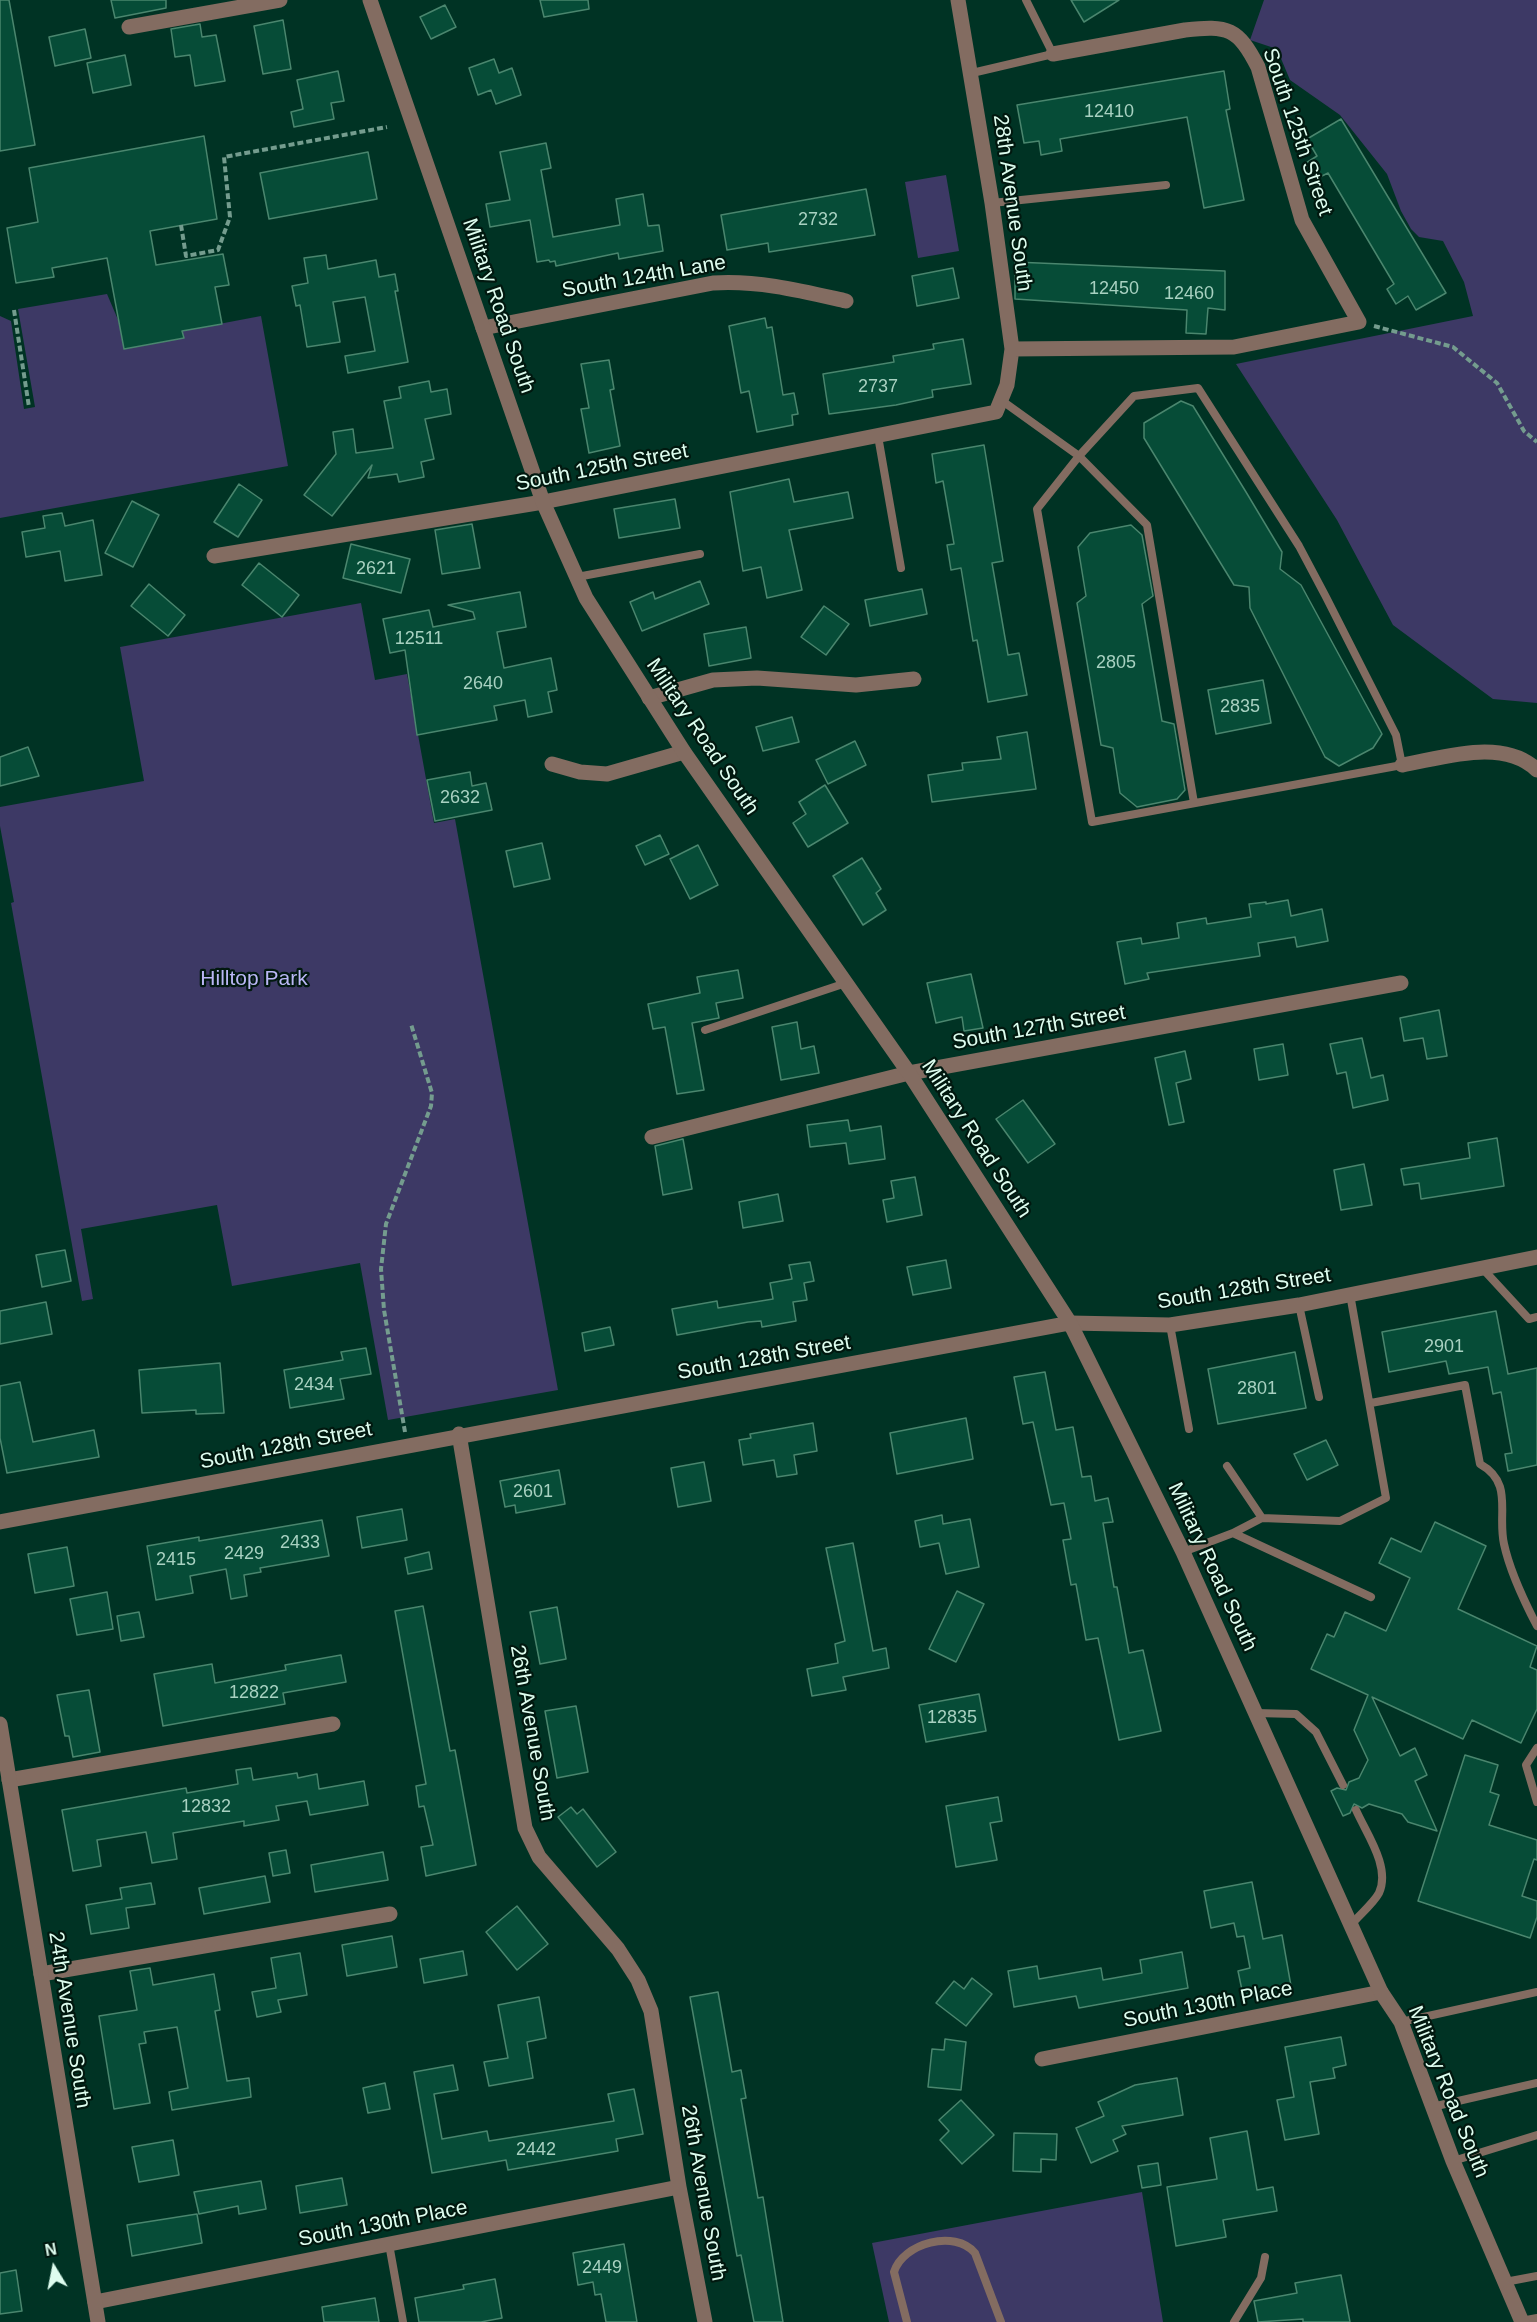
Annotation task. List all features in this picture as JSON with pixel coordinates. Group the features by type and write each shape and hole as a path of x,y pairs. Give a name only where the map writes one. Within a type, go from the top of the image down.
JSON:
{"street":[{"path":"129,27 280,0"},
{"name":"Military Road South","path":"370,0 543,502 586,598 684,752 909,1073 1070,1323 1183,1552 1381,1992 1401,2022 1453,2161 1522,2322"},
{"name":"28th Avenue South","path":"958,0 972,73 1012,349 1007,385 998,406"},
{"name":"South 125th Street","path":"1053,54 1185,30 1206,28 1231,31 1247,47 1258,68 1302,220 1359,322"},
{"name":"South 124th Lane","path":"483,328 714,283 761,283 846,301"},
{"path":"1012,349 1234,347 1359,322"},
{"name":"South 125th Street","path":"214,556 543,502 878,436 998,406"},
{"path":"649,698 713,680 757,678 856,685 914,679"},
{"path":"552,764 580,772 607,774 684,752"},
{"path":"1402,765 1469,754 1503,752 1529,762 1537,770"},
{"name":"South 127th Street","path":"652,1137 909,1073 1401,983"},
{"name":"South 128th Street","path":"0,1522 459,1434 1070,1323 1170,1325 1299,1305 1537,1257"},
{"name":"26th Avenue South","path":"459,1434 525,1828 539,1857 618,1949 638,1980 651,2011 679,2187 705,2322"},
{"name":"24th Avenue South","path":"0,1724 98,2322"},
{"path":"9,1780 333,1724"},
{"path":"41,1974 390,1914"},
{"name":"South 130th Place","path":"1042,2059 1381,1992"},
{"name":"South 130th Place","path":"95,2302 679,2187"}],"lane":[{"path":"972,73 1053,54 1026,0"},
{"path":"992,203 1166,185"},
{"path":"1198,388 1299,546 1396,735 1402,765 1092,822 1037,509 1079,456 1134,396 1198,388"},
{"path":"998,406 1079,456 1147,525 1194,803"},
{"path":"878,436 902,568"},
{"path":"577,578 700,554"},
{"path":"705,1030 846,983"},
{"path":"1482,1268 1529,1319 1537,1317"},
{"path":"1183,1552 1233,1533 1262,1518 1340,1521 1386,1498 1350,1294"},
{"path":"1299,1305 1318,1397"},
{"path":"1170,1325 1189,1429"},
{"path":"1371,1403 1465,1385 1480,1464 1493,1471 1502,1492 1503,1543 1524,1601 1537,1626"},
{"path":"1227,1466 1262,1518"},
{"path":"1233,1533 1371,1597"},
{"path":"1256,1713 1296,1714 1316,1732 1343,1785"},
{"path":"1537,1748 1526,1766 1537,1802"},
{"path":"1351,1924 1378,1894 1382,1880 1381,1863 1356,1810"},
{"path":"1401,2022 1537,1992"},
{"path":"1432,2107 1537,2083"},
{"path":"1453,2161 1537,2137"},
{"path":"907,2322 894,2272 896,2265 912,2249 951,2241 969,2246 975,2253 1001,2322"},
{"path":"390,2244 403,2322"},
{"path":"1234,2322 1261,2278 1264,2257"},
{"path":"1505,2282 1537,2276"},
{"path":"1522,2322 1537,2318"}],"path":[{"path":"181,225 186,256 218,250 230,218 224,157 387,127"},
{"path":"14,310 29,407"},
{"path":"1359,322 1453,347 1497,383 1524,431 1537,442"},
{"path":"407,1444 384,1310 381,1269 386,1224 431,1106 432,1093 411,1024"}],"green space":[{"path":"1264,0 1537,0 1537,703 1493,699 1393,625 1337,520 1236,364 1473,316 1464,282 1443,241 1419,237 1411,229 1401,211 1387,174 1340,115 1290,80 1277,49 1250,40"},
{"path":"946,175 959,251 918,258 905,182"},
{"path":"107,294 119,322 124,349 183,338 182,331 261,316 288,466 0,518 0,316 11,321 24,409 35,407 18,309"},
{"name":"Hilltop Park","path":"361,603 375,680 407,674 434,823 455,819 558,1390 388,1420 360,1263 232,1286 217,1205 81,1229 93,1299 82,1301 11,903 14,902 0,826 0,807 144,781 120,647"},
{"path":"1142,2192 1163,2322 889,2322 872,2243"}],"building":[{"path":"0,0 9,0 35,145 0,151"},
{"path":"111,0 166,0 166,8 115,18"},
{"path":"540,0 588,0 589,9 544,17"},
{"path":"1071,0 1119,0 1084,22"},
{"path":"445,5 456,27 431,39 420,17"},
{"path":"283,20 291,69 263,74 254,26"},
{"path":"200,24 202,37 216,35 225,81 195,86 190,55 175,57 171,29"},
{"path":"85,29 91,58 55,66 49,37"},
{"path":"125,55 131,85 93,93 87,63"},
{"path":"494,59 499,73 512,68 521,95 496,104 491,90 478,95 469,68"},
{"path":"338,71 344,101 331,103 334,119 294,127 291,112 303,109 297,80"},
{"path":"1224,71 1230,109 1226,110 1244,200 1204,208 1187,117 1060,139 1062,151 1041,155 1039,141 1024,143 1017,105"},
{"path":"1341,119 1446,293 1416,310 1408,296 1396,304 1387,289 1394,284 1328,173 1316,179 1306,163 1317,156 1307,139"},
{"path":"204,136 217,219 150,231 156,265 223,254 229,285 215,287 222,324 182,331 184,338 124,349 107,258 52,268 54,277 16,283 7,228 38,222 29,168"},
{"path":"546,143 551,168 541,170 553,237 620,225 616,199 643,194 648,226 659,225 663,251 619,259 618,253 556,266 555,261 537,262 530,220 490,227 486,204 510,200 500,152"},
{"path":"368,152 377,199 269,219 260,173"},
{"path":"866,189 875,235 769,252 768,243 727,250 721,215"},
{"path":"326,255 328,269 376,260 379,277 395,274 398,291 395,291 408,362 348,373 345,356 375,351 365,297 333,302 340,342 307,347 300,305 296,306 292,286 308,283 304,258"},
{"path":"1015,262 1225,271 1225,310 1208,308 1206,334 1186,333 1187,310 1015,299"},
{"path":"953,268 959,298 917,306 912,276"},
{"path":"765,318 767,328 772,327 783,395 794,393 798,414 792,415 793,425 757,432 749,391 741,393 729,326"},
{"path":"963,339 971,384 932,390 933,397 896,405 829,414 823,374 894,362 893,356 934,349 933,344"},
{"path":"609,360 614,389 610,390 620,446 589,453 581,409 589,408 581,364"},
{"path":"429,381 431,392 447,389 451,414 425,419 434,459 421,462 424,477 399,482 397,474 368,478 372,465 332,516 304,495 336,454 333,432 353,429 356,453 393,448 384,401 401,398 399,387"},
{"path":"1181,401 1193,406 1246,492 1282,552 1280,569 1301,585 1382,734 1373,748 1339,766 1325,757 1250,608 1249,587 1234,585 1144,438 1144,423"},
{"path":"984,445 1003,561 992,563 1008,655 1019,653 1027,695 988,702 977,640 973,641 961,568 951,570 947,545 954,544 943,481 936,483 932,454"},
{"path":"789,479 794,502 848,492 853,518 789,530 802,590 767,598 761,567 743,571 730,492"},
{"path":"239,484 262,500 238,537 214,522"},
{"path":"675,499 680,528 619,538 614,509"},
{"path":"132,501 159,515 133,567 105,553"},
{"path":"62,513 65,526 93,520 102,575 65,581 60,551 26,557 22,532 45,528 43,516"},
{"path":"472,524 480,568 442,574 435,530"},
{"path":"1131,525 1142,535 1153,596 1142,604 1162,721 1174,724 1185,790 1177,799 1137,807 1120,793 1113,748 1101,745 1077,603 1086,596 1078,547 1090,533"},
{"path":"351,544 410,559 401,593 343,578"},
{"path":"259,563 299,595 282,617 242,585"},
{"path":"700,581 709,604 642,631 630,602 653,592 655,599"},
{"path":"149,584 185,615 168,636 131,606"},
{"path":"922,589 927,614 870,626 865,600"},
{"path":"520,592 526,627 497,632 504,668 551,658 557,690 548,692 552,712 528,717 525,700 494,706 497,720 417,735 405,650 390,653 383,619 429,610 433,627 475,619 473,612 448,605"},
{"path":"824,606 849,624 826,655 801,637"},
{"path":"746,627 751,658 709,666 704,634"},
{"path":"1263,680 1271,723 1216,734 1208,690"},
{"path":"792,717 799,742 763,751 756,727"},
{"path":"1027,732 1036,789 932,802 928,775 963,770 962,763 1001,759 997,737"},
{"path":"855,741 866,765 828,784 816,760"},
{"path":"28,747 39,776 0,786 0,757"},
{"path":"470,772 472,786 486,783 492,810 435,821 427,780"},
{"path":"825,785 848,823 808,847 793,823 806,814 799,802"},
{"path":"660,835 669,854 645,865 636,846"},
{"path":"542,843 550,879 514,887 506,851"},
{"path":"698,845 718,885 690,899 670,859"},
{"path":"862,858 881,889 876,893 886,910 863,925 833,876"},
{"path":"1288,900 1291,916 1322,909 1328,941 1297,947 1295,937 1258,943 1260,956 1147,973 1149,979 1125,984 1117,942 1141,938 1142,944 1179,938 1177,923 1206,918 1207,924 1251,917 1249,904"},
{"path":"738,970 743,998 716,1003 719,1018 692,1023 704,1090 677,1094 665,1027 653,1029 648,1004 700,993 697,977"},
{"path":"971,974 983,1028 964,1031 962,1017 936,1023 927,983"},
{"path":"1439,1010 1447,1056 1427,1059 1423,1038 1404,1041 1400,1018"},
{"path":"797,1022 801,1049 814,1046 819,1073 781,1080 772,1027"},
{"path":"1362,1038 1371,1078 1383,1075 1388,1100 1353,1108 1346,1072 1337,1074 1330,1044"},
{"path":"1283,1044 1288,1075 1259,1080 1254,1049"},
{"path":"1185,1051 1191,1079 1176,1083 1184,1122 1169,1125 1155,1058"},
{"path":"1023,1100 1055,1144 1028,1163 996,1119"},
{"path":"848,1120 850,1131 881,1126 885,1159 849,1164 846,1143 810,1147 807,1125"},
{"path":"1497,1138 1504,1186 1421,1199 1419,1183 1404,1185 1401,1169 1470,1158 1468,1143"},
{"path":"683,1139 692,1189 663,1195 655,1146"},
{"path":"1364,1164 1372,1205 1341,1210 1334,1170"},
{"path":"915,1177 922,1215 887,1222 883,1200 894,1198 891,1181"},
{"path":"778,1194 783,1221 743,1228 739,1202"},
{"path":"65,1250 71,1281 42,1287 36,1255"},
{"path":"946,1260 951,1288 913,1295 907,1267"},
{"path":"810,1262 814,1281 804,1283 807,1300 793,1302 796,1321 762,1327 761,1321 748,1322 677,1335 672,1309 717,1301 718,1308 773,1299 770,1283 792,1279 789,1265"},
{"path":"46,1302 52,1334 0,1344 0,1311"},
{"path":"1496,1311 1508,1374 1537,1368 1537,1465 1508,1471 1505,1454 1512,1453 1501,1392 1493,1394 1488,1367 1449,1374 1446,1361 1389,1372 1382,1332"},
{"path":"610,1327 614,1345 585,1351 582,1333"},
{"path":"366,1348 371,1374 340,1379 344,1399 290,1408 284,1370 343,1360 341,1352"},
{"path":"1295,1352 1306,1408 1218,1424 1208,1369"},
{"path":"220,1363 224,1413 196,1414 196,1410 142,1413 139,1370"},
{"path":"1045,1372 1056,1430 1073,1427 1082,1477 1091,1476 1095,1501 1108,1498 1113,1522 1103,1523 1129,1653 1143,1650 1161,1731 1119,1740 1098,1638 1086,1640 1076,1584 1071,1585 1063,1540 1071,1539 1064,1503 1051,1505 1033,1422 1023,1424 1014,1377"},
{"path":"20,1382 33,1442 94,1430 99,1457 7,1473 0,1438 0,1386"},
{"path":"966,1418 973,1459 897,1474 890,1433"},
{"path":"813,1423 817,1451 794,1455 797,1474 777,1477 774,1460 743,1465 739,1440 751,1438 750,1434"},
{"path":"1326,1440 1338,1465 1307,1480 1294,1454"},
{"path":"704,1462 711,1501 678,1507 671,1468"},
{"path":"559,1470 565,1504 516,1513 515,1505 505,1507 500,1481"},
{"path":"402,1509 407,1540 362,1548 357,1517"},
{"path":"942,1515 943,1524 970,1519 979,1567 946,1574 939,1543 920,1547 915,1521"},
{"path":"322,1520 329,1556 260,1568 261,1572 244,1575 247,1596 231,1599 226,1569 190,1576 193,1593 156,1600 147,1546 199,1537 199,1541"},
{"path":"1435,1522 1486,1546 1458,1609 1537,1646 1530,1667 1537,1670 1537,1709 1521,1743 1472,1720 1463,1739 1372,1697 1400,1756 1415,1748 1427,1775 1415,1781 1437,1831 1408,1822 1402,1814 1369,1804 1362,1808 1354,1804 1350,1813 1343,1816 1331,1791 1337,1788 1346,1790 1349,1782 1359,1778 1368,1760 1354,1730 1368,1695 1311,1669 1327,1634 1334,1637 1345,1612 1386,1631 1410,1578 1379,1563 1391,1538 1421,1552"},
{"path":"853,1543 873,1651 886,1648 889,1668 843,1677 846,1690 812,1696 807,1669 838,1663 835,1644 845,1641 826,1548"},
{"path":"67,1547 74,1586 35,1593 28,1554"},
{"path":"429,1552 432,1569 408,1574 405,1558"},
{"path":"957,1591 984,1604 956,1662 929,1649"},
{"path":"107,1592 113,1629 77,1635 70,1599"},
{"path":"423,1606 450,1751 455,1750 476,1865 426,1876 421,1847 433,1845 424,1806 419,1807 416,1786 426,1784 395,1611"},
{"path":"557,1607 566,1659 540,1664 530,1612"},
{"path":"139,1612 144,1637 121,1641 117,1616"},
{"path":"341,1655 346,1682 283,1693 285,1704 163,1726 154,1674 212,1664 215,1683 286,1670 285,1665"},
{"path":"89,1690 100,1752 73,1757 69,1736 65,1736 57,1695"},
{"path":"979,1694 986,1731 926,1742 919,1705"},
{"path":"576,1706 588,1772 557,1778 545,1711"},
{"path":"1465,1755 1498,1765 1490,1792 1499,1795 1489,1825 1537,1840 1537,1860 1534,1859 1522,1896 1537,1901 1537,1917 1530,1938 1418,1901"},
{"path":"251,1768 253,1780 297,1773 298,1778 317,1774 319,1789 364,1781 368,1805 310,1815 307,1801 276,1806 279,1820 244,1826 244,1821 173,1833 177,1859 152,1863 146,1832 97,1840 101,1866 73,1871 62,1810 186,1788 187,1793 238,1784 236,1770"},
{"path":"998,1797 1002,1821 990,1823 997,1860 956,1867 946,1806"},
{"path":"571,1807 577,1814 583,1809 616,1852 597,1867 558,1817"},
{"path":"286,1850 290,1873 273,1876 269,1853"},
{"path":"383,1852 388,1880 315,1892 311,1865"},
{"path":"265,1876 270,1902 204,1914 199,1888"},
{"path":"1252,1882 1263,1939 1282,1935 1291,1986 1243,1995 1238,1971 1250,1968 1244,1936 1237,1937 1234,1923 1211,1928 1204,1891"},
{"path":"151,1883 155,1904 126,1908 129,1928 91,1934 86,1905 122,1899 120,1888"},
{"path":"517,1906 548,1944 517,1970 486,1932"},
{"path":"392,1936 397,1967 347,1976 342,1945"},
{"path":"463,1951 467,1975 424,1983 420,1959"},
{"path":"1182,1952 1188,1988 1079,2008 1076,1996 1014,2007 1008,1971 1037,1966 1039,1979 1101,1968 1103,1980 1142,1973 1140,1960"},
{"path":"300,1953 307,1995 278,2000 281,2012 257,2017 252,1992 276,1988 271,1958"},
{"path":"150,1968 153,1985 214,1974 220,2010 215,2011 227,2081 249,2078 251,2097 172,2110 169,2092 188,2088 177,2027 144,2032 146,2043 139,2044 150,2103 114,2109 99,2016 137,2010 130,1971"},
{"path":"972,1978 992,1994 966,2026 936,2003 954,1981 964,1989"},
{"path":"718,1992 732,2072 741,2070 746,2098 741,2099 758,2198 763,2197 783,2322 754,2322 741,2255 737,2256 690,1997"},
{"path":"539,1997 546,2038 527,2042 533,2078 489,2086 484,2062 508,2058 498,2005"},
{"path":"1341,2037 1346,2065 1333,2068 1335,2078 1310,2082 1319,2134 1285,2140 1277,2100 1294,2097 1285,2047"},
{"path":"945,2039 966,2042 961,2090 928,2087 932,2049 944,2050"},
{"path":"453,2065 458,2090 434,2094 442,2139 487,2131 489,2141 614,2121 608,2094 634,2089 643,2134 616,2139 618,2151 508,2170 506,2160 432,2173 414,2072"},
{"path":"1177,2078 1183,2115 1122,2126 1126,2134 1113,2140 1118,2151 1091,2163 1076,2128 1104,2116 1098,2102 1135,2085"},
{"path":"385,2083 390,2109 368,2113 363,2088"},
{"path":"961,2100 994,2135 962,2164 940,2140 949,2131 939,2120"},
{"path":"1247,2131 1257,2190 1273,2187 1277,2211 1223,2220 1226,2237 1176,2246 1167,2187 1217,2179 1210,2138"},
{"path":"1014,2133 1057,2134 1056,2160 1041,2159 1041,2172 1013,2171"},
{"path":"173,2140 179,2175 139,2182 132,2147"},
{"path":"1158,2163 1161,2185 1142,2188 1138,2166"},
{"path":"342,2178 347,2205 300,2213 296,2186"},
{"path":"261,2181 266,2209 239,2214 238,2206 199,2214 194,2192"},
{"path":"197,2214 202,2243 132,2256 127,2225"},
{"path":"624,2244 637,2322 606,2322 601,2294 595,2295 593,2282 578,2285 573,2253"},
{"path":"16,2270 22,2311 0,2314 0,2273"},
{"path":"1341,2275 1350,2322 1303,2322 1303,2319 1258,2322 1254,2301 1297,2293 1295,2283"},
{"path":"495,2279 502,2318 481,2322 419,2322 415,2298 464,2289 463,2285"},
{"path":"375,2298 379,2322 324,2322 322,2307"}]}
